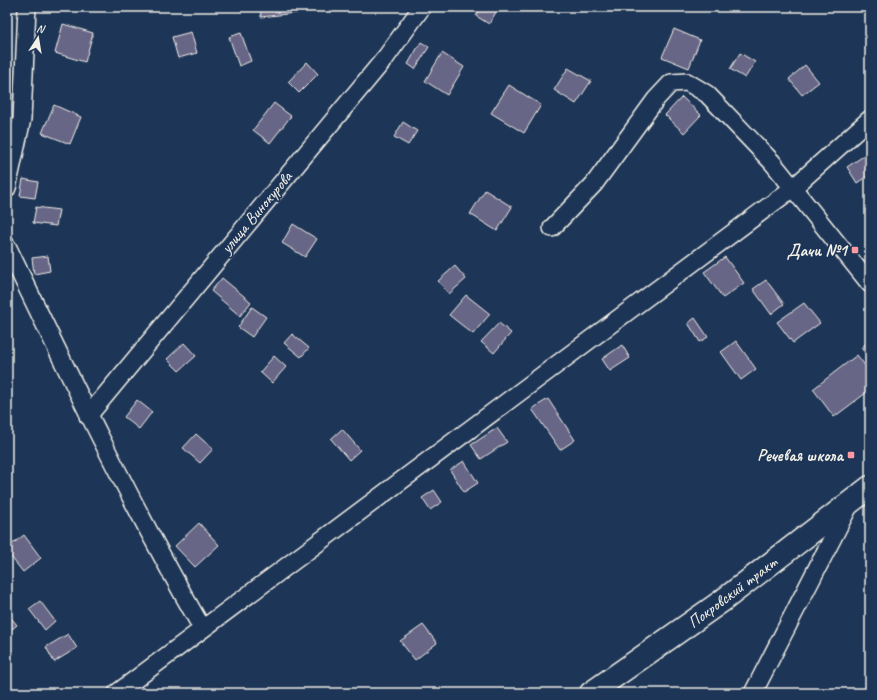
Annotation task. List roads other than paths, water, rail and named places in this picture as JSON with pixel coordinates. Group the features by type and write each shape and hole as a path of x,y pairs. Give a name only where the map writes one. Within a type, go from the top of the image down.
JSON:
{"main road":[{"name":"Покровский тракт","path":"591,693 722,601 870,487"}],"street":[{"path":"7,188 22,119 27,7"},
{"name":"улица Винокурова","path":"88,416 386,57 422,7"},
{"path":"552,228 594,184 656,99 671,83 687,82 707,94 772,162 870,284"},
{"path":"118,693 202,628 793,188 870,119"},
{"path":"7,246 88,416 169,570 202,628"},
{"path":"753,693 852,501"}],"place":[{"name":"Дачи №1","path":"855,250"},
{"name":"Речевая школа","path":"851,455"}]}
